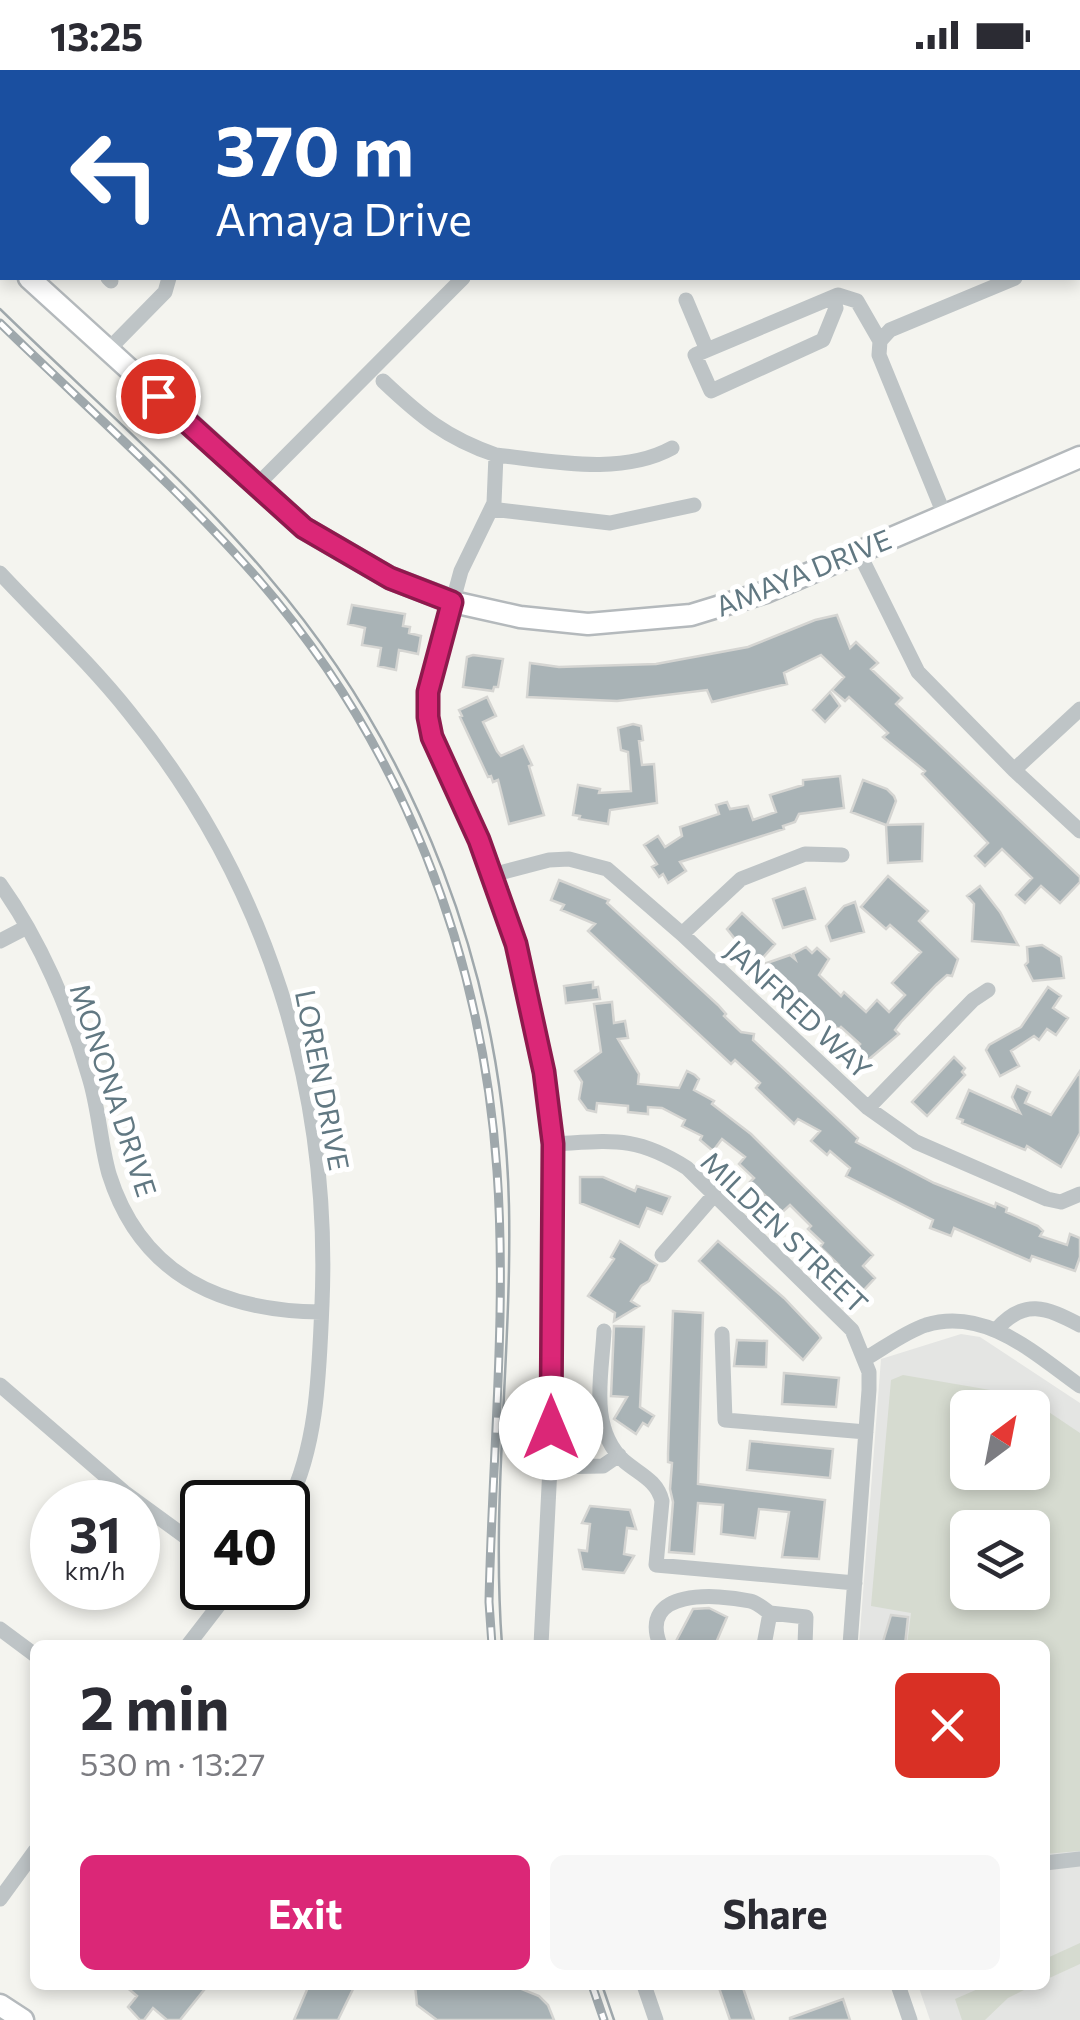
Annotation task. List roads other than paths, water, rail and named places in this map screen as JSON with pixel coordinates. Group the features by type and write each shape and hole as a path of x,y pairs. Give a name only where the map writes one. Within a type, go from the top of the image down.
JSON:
{"main road":[{"name":"AMAYA DRIVE","path":"39,281 107,352 304,528 332,547 390,578 452,602 554,622 657,620 691,615 766,592 1080,457"},
{"path":"0,2005 23,2020"}],"street":[{"path":"107,352 165,292 169,280"},
{"path":"258,484 461,280"},
{"path":"880,341 890,330 992,282"},
{"path":"831,298 836,308 826,336 816,346 711,390 695,355 831,298 845,295 857,301 880,341 879,355 944,514"},
{"path":"686,300 707,350"},
{"path":"383,381 425,420 461,443 496,455 588,464 652,459 672,448"},
{"path":"496,455 491,509 460,572 428,692 428,717 432,737 492,875 516,944 544,1072 553,1144 550,1468 541,1640"},
{"path":"491,509 610,523 694,505"},
{"path":"858,551 918,672 1080,831"},
{"name":"LOREN DRIVE","path":"0,573 132,715 187,791 245,898 293,1025 318,1160 324,1264 316,1398 298,1480"},
{"path":"1014,770 1080,710"},
{"path":"682,934 741,879 805,854 842,855"},
{"name":"JANFRED WAY","path":"492,875 549,860 569,859 607,869 868,1108 916,1142 1047,1200 1061,1202 1080,1194"},
{"name":"MONONA DRIVE","path":"0,884 27,926 78,1041 94,1094 108,1169 122,1206 140,1235 170,1268 206,1292 270,1311 322,1312"},
{"path":"0,940 27,926"},
{"path":"868,1108 973,1000 988,990"},
{"name":"MILDEN STREET","path":"553,1144 636,1142 658,1150 686,1168 852,1330 865,1359 869,1390 850,1640"},
{"path":"662,1255 714,1195"},
{"path":"996,1330 1009,1315 1023,1308 1058,1313 1080,1324"},
{"path":"865,1359 924,1326 963,1321 996,1330 1080,1386"},
{"path":"604,1331 602,1430 619,1455 660,1493 656,1565 856,1583"},
{"path":"722,1334 725,1420 866,1432"},
{"path":"0,1385 124,1492 180,1533"},
{"path":"550,1468 603,1466 619,1455"},
{"path":"659,1640 656,1628 660,1614 669,1604 688,1597 754,1602 770,1613 806,1617 804,1640"},
{"path":"192,1640 215,1610"},
{"path":"765,1640 770,1613"},
{"path":"0,1629 30,1651"},
{"path":"0,1900 6,1879 30,1856"},
{"path":"1050,1862 1080,1858"},
{"path":"646,1990 656,2020"},
{"path":"900,1990 910,2020"}],"tram line":[{"path":"0,309 171,473 268,576 321,644 368,716 409,792 443,870 470,952 490,1035 503,1120 509,1261 499,1535 502,1640"},
{"path":"604,1990 614,2020"}],"railway":[{"path":"0,323 164,480 258,579 309,643 354,711 393,782 426,855 453,931 474,1009 497,1171 500,1278 489,1602 492,1640"},
{"path":"594,1990 604,2020"}]}
